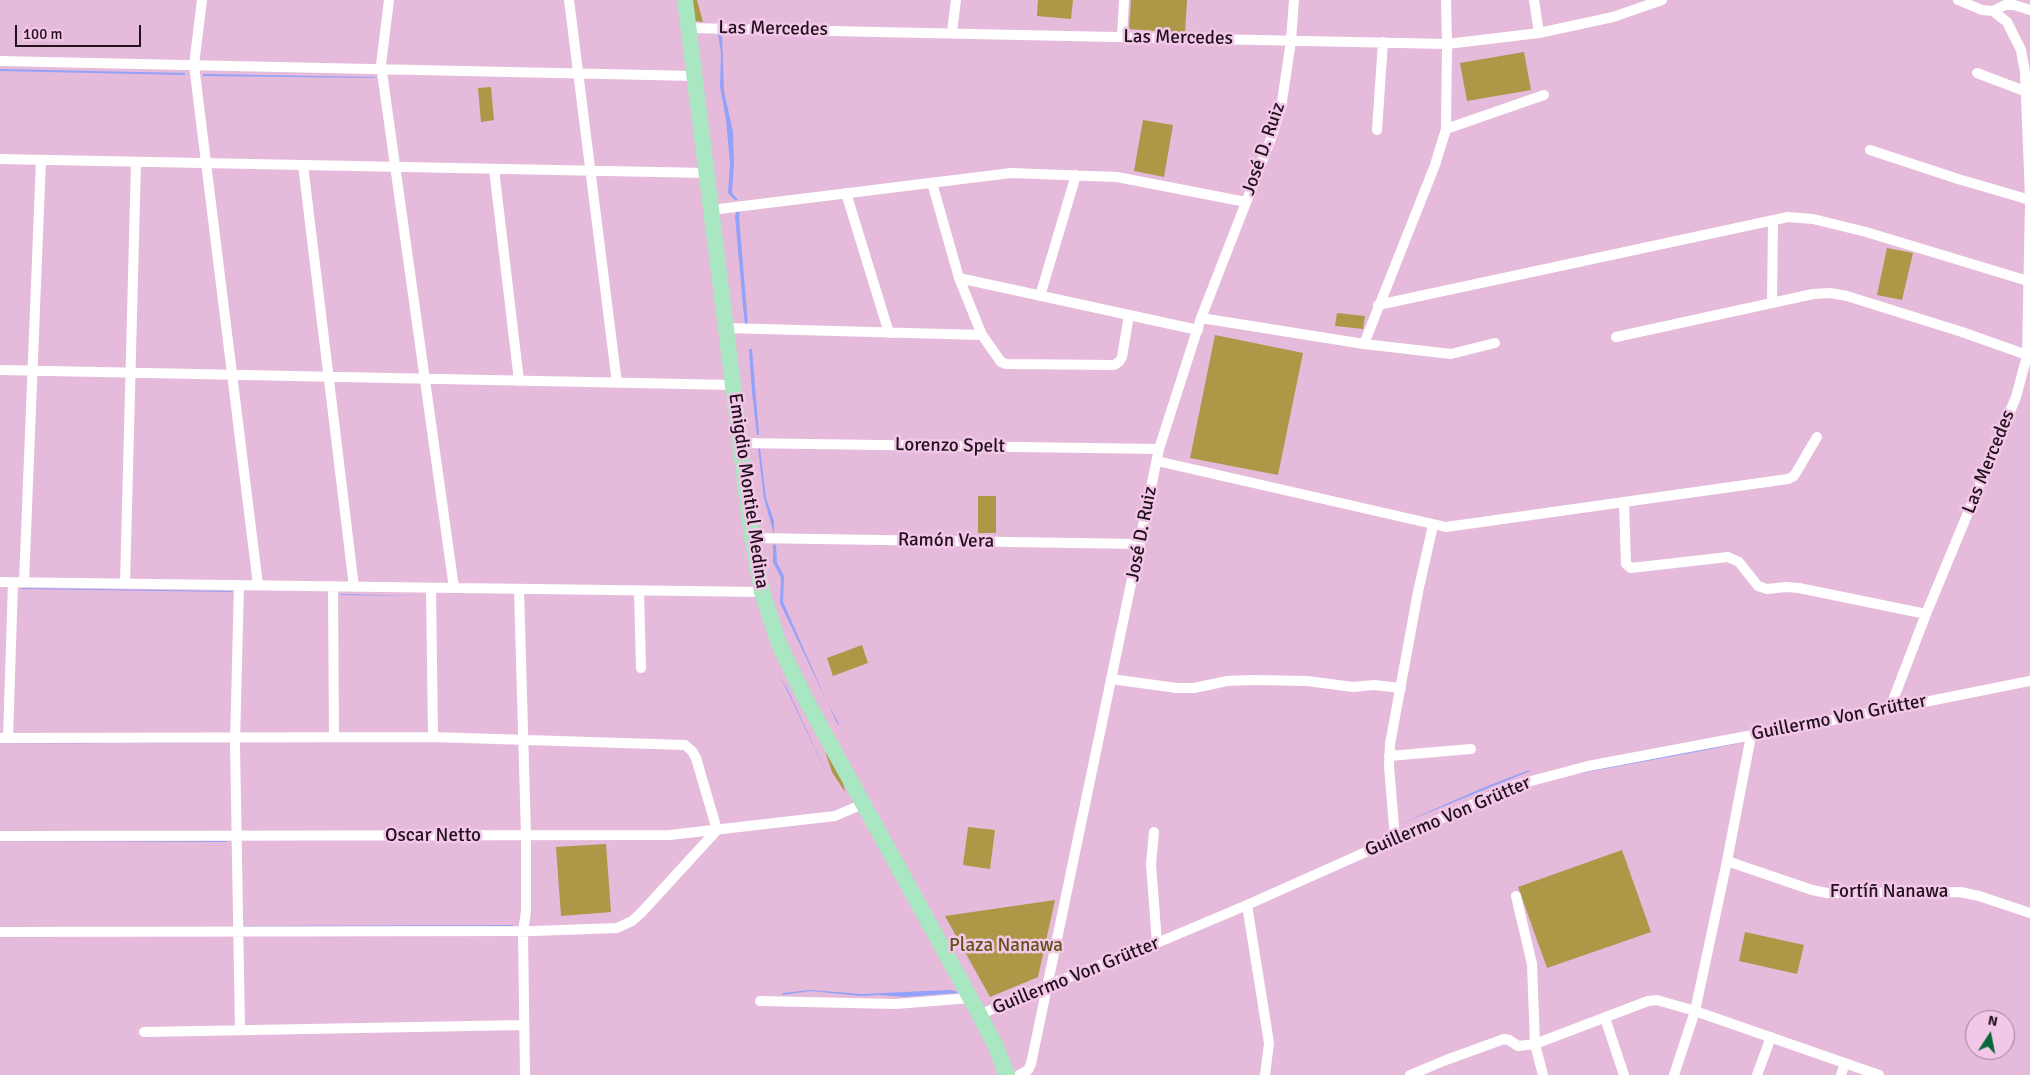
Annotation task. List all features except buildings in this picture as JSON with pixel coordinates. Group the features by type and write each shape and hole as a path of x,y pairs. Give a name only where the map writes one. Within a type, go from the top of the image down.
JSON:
{"main road":[{"name":"Emigdio Montiel Medina","path":"685,0 752,538 762,592 784,656 970,998 1000,1056 1007,1075"}],"street":[{"path":"202,0 194,65 258,585"},
{"path":"389,0 382,68 454,588"},
{"path":"569,0 617,382"},
{"path":"952,32 956,0"},
{"path":"1122,36 1124,0"},
{"name":"José D. Ruiz","path":"1019,1075 1028,1070 1031,1064 1159,449 1201,318 1270,141 1280,108 1291,41 1294,0"},
{"path":"1364,344 1435,165 1446,128 1446,0"},
{"path":"1534,0 1539,33"},
{"name":"Las Mercedes","path":"688,28 952,32 1447,44 1539,33 1613,17 1662,0"},
{"path":"1958,0 1982,10 1993,11 2005,5 2014,5 2030,10"},
{"name":"Las Mercedes","path":"1890,708 1926,614 2016,397 2028,356 2030,200 2026,72 2021,50 2007,22 1993,11"},
{"path":"1377,130 1383,42"},
{"path":"0,61 695,76"},
{"path":"1977,73 2028,93"},
{"path":"1446,128 1544,95"},
{"path":"1870,150 2030,200"},
{"path":"0,159 707,173"},
{"path":"24,582 41,160"},
{"path":"124,584 136,162"},
{"path":"303,165 354,587"},
{"path":"494,169 519,381"},
{"path":"711,210 1011,173 1117,177 1246,202"},
{"path":"1040,296 1076,175"},
{"path":"932,183 959,278 982,335 1001,362 1006,364 1114,365 1122,357 1130,315"},
{"path":"846,193 889,333"},
{"path":"1378,305 1788,217 1800,217 1866,232 2028,281"},
{"path":"1772,303 1773,220"},
{"path":"959,278 1198,330"},
{"path":"1616,337 1813,294 1830,294 1846,296 1962,332 2028,356"},
{"path":"1201,318 1364,344 1451,354 1495,343"},
{"path":"725,328 982,335"},
{"path":"0,370 733,385"},
{"path":"1157,461 1446,527 1788,479 1794,476 1817,437"},
{"name":"Lorenzo Spelt","path":"740,443 1159,449"},
{"path":"1624,503 1626,564 1631,568 1728,557 1739,562 1758,586 1767,589 1799,588 1926,614"},
{"path":"1395,840 1389,756 1418,592 1433,525"},
{"name":"Ramón Vera","path":"752,538 1140,544"},
{"path":"0,582 762,592"},
{"path":"0,932 523,931 617,928 632,921 717,830 696,758 685,745 433,737 4,738 13,582"},
{"path":"239,585 236,737 240,1030"},
{"path":"333,586 334,737"},
{"path":"431,588 433,737"},
{"path":"519,589 526,836 526,911 523,931 525,1075"},
{"path":"639,591 641,668"},
{"path":"1111,679 1178,688 1194,688 1227,681 1253,680 1308,681 1353,687 1374,685 1401,688"},
{"name":"Guillermo Von Grütter","path":"979,1015 1048,985 1248,905 1516,785 1588,766 2030,681"},
{"path":"1674,1075 1695,1011 1727,861 1750,736"},
{"path":"1389,756 1471,749"},
{"name":"Oscar Netto","path":"0,836 670,835 835,816 863,804"},
{"path":"1154,832 1151,864 1157,943"},
{"name":"Fortíñ Nanawa","path":"1727,861 1812,890 1827,893 1960,892 1979,896 2030,913"},
{"path":"1516,896 1532,964 1534,1044 1543,1075"},
{"path":"1248,905 1269,1043 1265,1075"},
{"path":"760,1002 896,1004 970,998"},
{"path":"1410,1075 1504,1039 1518,1046 1534,1044 1648,1001 1657,1000 1695,1011 1879,1075"},
{"path":"1606,1018 1624,1075"},
{"path":"144,1032 524,1025"},
{"path":"1757,1075 1771,1037"},
{"path":"1841,1075 1845,1063"}],"green space":[{"path":"692,0 697,0 703,22 695,21"},
{"path":"1038,0 1073,0 1071,19 1037,16"},
{"path":"1131,0 1187,0 1185,33 1129,29"},
{"path":"1524,52 1531,90 1467,101 1460,63"},
{"path":"491,87 494,120 481,122 478,88"},
{"path":"1143,120 1173,125 1164,177 1134,171"},
{"path":"1887,248 1913,253 1902,300 1877,295"},
{"path":"1337,313 1365,316 1363,329 1335,326"},
{"path":"1215,335 1303,353 1278,475 1190,458"},
{"path":"978,496 996,496 996,533 978,533"},
{"path":"862,645 868,663 833,676 827,658"},
{"path":"825,751 843,782 845,792 832,772"},
{"path":"968,827 995,830 990,869 963,865"},
{"path":"606,844 611,912 561,916 556,847"},
{"path":"1622,850 1651,932 1547,968 1518,887"},
{"name":"Plaza Nanawa","path":"1055,900 1038,977 990,997 945,916"},
{"path":"1745,932 1804,945 1797,974 1739,961"}],"water":[{"path":"718,34 722,34 724,91 733,132 734,164 732,193 738,200 735,200 728,193 730,164 726,119 720,87 721,52"},
{"path":"0,69 185,73 185,75 0,71"},
{"path":"203,74 375,77 375,78 203,76"},
{"path":"737,210 740,210 748,325 745,325 743,306 735,216"},
{"path":"749,349 752,349 759,435 757,435 752,392"},
{"path":"758,448 760,449 766,498 774,521 774,534 764,498"},
{"path":"773,544 776,545 777,563 784,576 783,602 826,700 780,603 781,578 773,562"},
{"path":"21,589 231,591 232,592"},
{"path":"341,594 424,596 341,595"},
{"path":"777,673 788,690 835,791 787,690"},
{"path":"828,703 839,724 838,725"},
{"path":"229,741 229,742 0,744"},
{"path":"1742,741 1701,751 1554,778"},
{"path":"1530,771 1398,825 1485,787"},
{"path":"0,841 227,841 227,842"},
{"path":"243,926 513,926 243,927"},
{"path":"810,990 862,994 948,990 956,991 957,993 904,997 861,996 811,991 782,995 783,993"}]}
